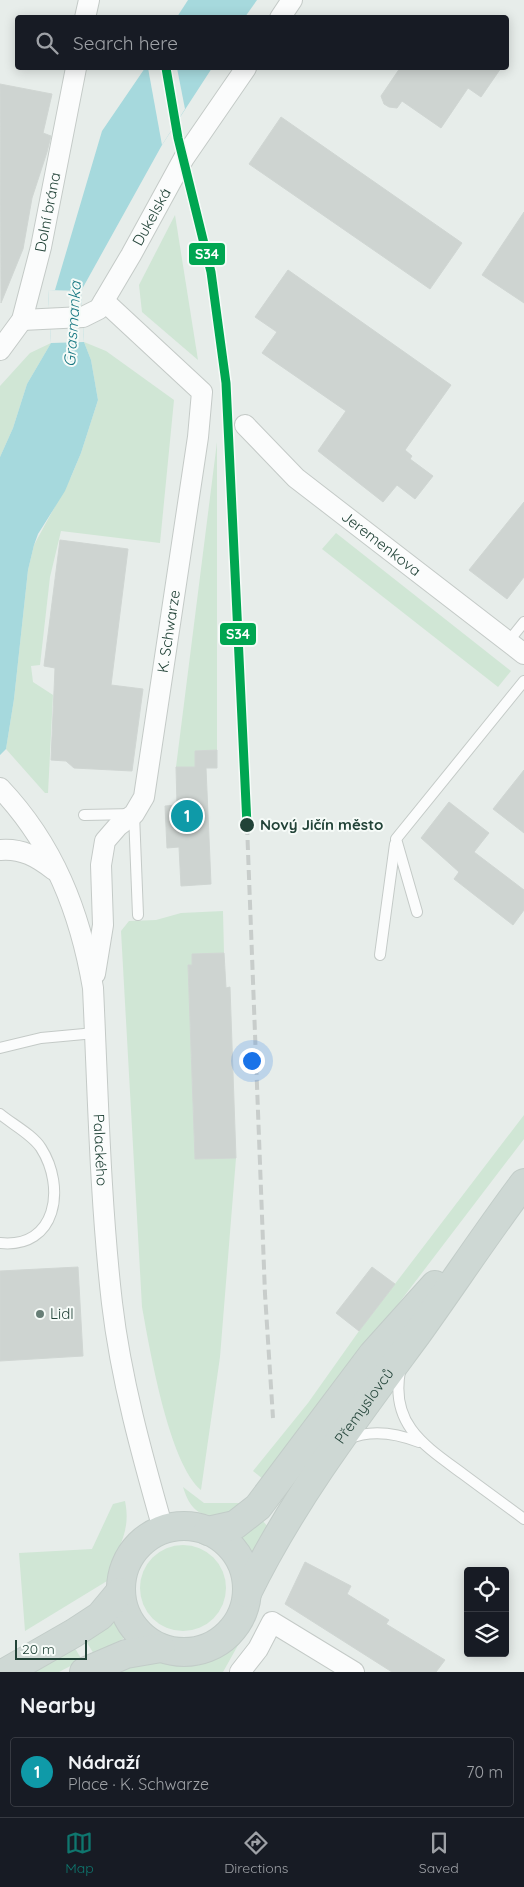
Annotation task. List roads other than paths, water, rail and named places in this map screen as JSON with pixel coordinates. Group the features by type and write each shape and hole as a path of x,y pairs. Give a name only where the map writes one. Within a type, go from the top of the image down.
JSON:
{"main road":[{"name":"Přemyslovců","path":"247,1593 267,1554 330,1453 406,1349 492,1224 524,1183"},
{"name":"Přemyslovců","path":"208,1531 235,1525 258,1507 387,1336 492,1224"},
{"path":"183,1526 208,1531 221,1538 236,1553 244,1572 247,1593 244,1609 237,1624 213,1646 193,1652 182,1653 151,1644 135,1630 124,1612 120,1592 122,1572 131,1554 145,1539 162,1529 183,1526"},
{"path":"6,1672 100,1616 120,1592"},
{"path":"84,1672 126,1654 161,1648"}],"street":[{"path":"86,15 89,0"},
{"path":"282,15 292,0"},
{"name":"Dolní brána","path":"0,350 22,320 41,247 76,70"},
{"name":"Dukelská","path":"106,298 184,158 245,70"},
{"path":"22,320 83,317 98,309 106,298"},
{"name":"K. Schwarze","path":"93,988 103,925 101,865 105,841 118,826 134,814 144,797 198,437 202,392 106,298"},
{"name":"Jeremenkova","path":"245,425 296,478 516,648"},
{"name":"Palackého","path":"0,788 13,802 61,876 76,912 87,952 93,988 112,1303 134,1425 162,1529"},
{"path":"0,850 14,849 38,858 61,876"},
{"path":"240,1672 258,1649 272,1622 354,1672"}],"lane":[{"path":"516,648 524,622"},
{"path":"380,955 396,840 524,681"},
{"path":"84,815 134,814 138,915"},
{"path":"396,840 417,912"},
{"path":"0,1050 41,1038 95,1033"},
{"path":"0,1114 40,1146 48,1160 54,1194 52,1211 46,1227 34,1238 18,1244 0,1244"},
{"path":"406,1349 398,1378 398,1400 404,1418 422,1443 524,1519"},
{"path":"330,1453 350,1438 366,1434 389,1433 422,1443"}],"water":[{"path":"188,0 257,0 246,15 178,15"},
{"name":"Grasmanka","path":"144,70 211,70 162,145 81,291 84,342 91,360 98,400 81,453 65,491 38,534 34,545 28,570 14,699 6,749 0,755 0,457 13,428 27,384 51,343 48,290 55,290 102,131"}],"railway":[{"path":"247,825 265,1294 273,1418"}],"place":[{"name":"Nádraží","path":"187,816"},
{"name":"Nový Jičín město","path":"247,825"},
{"name":"Lidl","path":"40,1314"}]}
